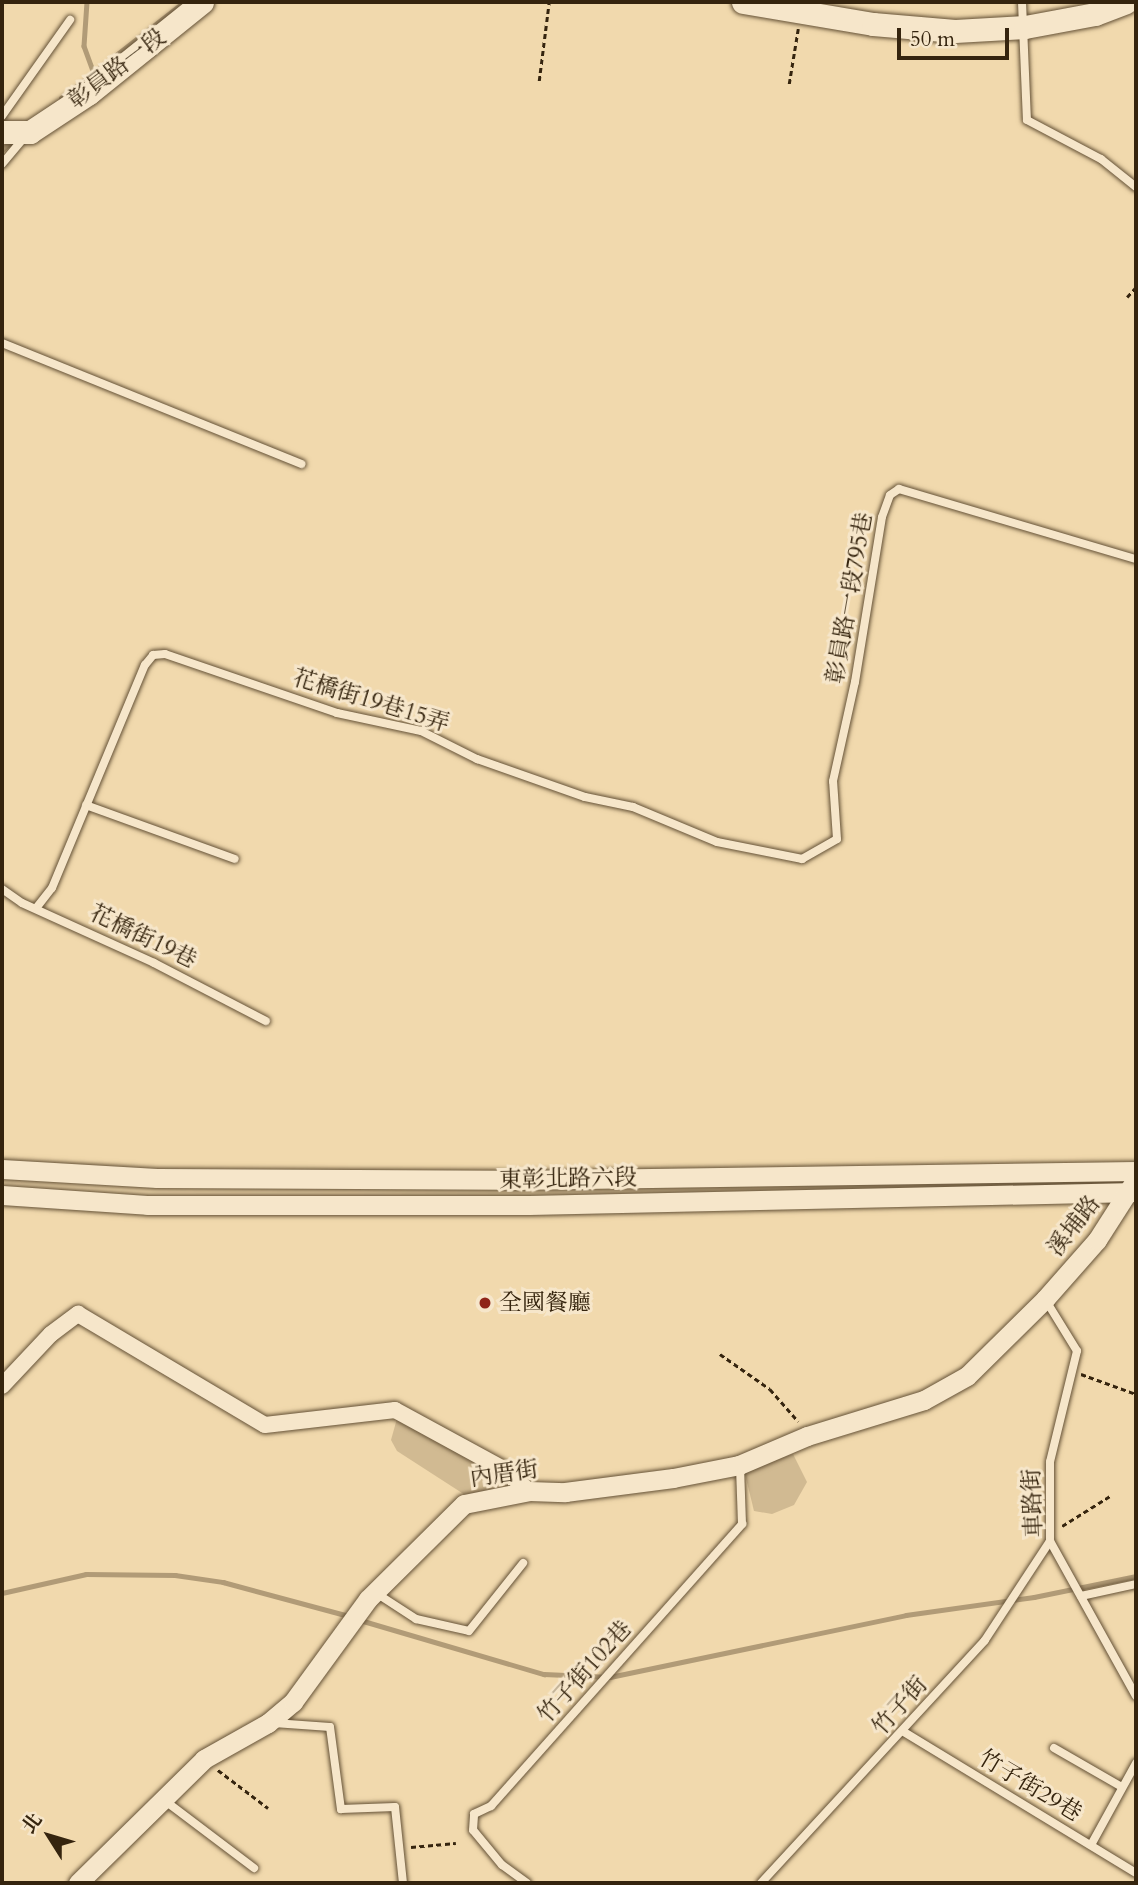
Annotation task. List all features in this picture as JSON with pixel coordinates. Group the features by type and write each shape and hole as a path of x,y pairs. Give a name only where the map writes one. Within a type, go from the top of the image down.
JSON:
{"main road":[{"path":"743,2 800,12 955,31 1025,27 1095,13 1126,2"},
{"name":"彰員路一段","path":"30,132 89,93 189,6"},
{"path":"2,132 30,132"}],"street":[{"name":"東彰北路六段","path":"2,1170 157,1178 472,1180 1136,1171"},
{"name":"東彰北路六段","path":"2,1195 147,1205 529,1205 1134,1187"},
{"name":"溪埔路","path":"1045,1299 1134,1187"},
{"name":"內厝街","path":"78,1883 204,1759 268,1723 293,1702 375,1592 464,1504 529,1491 565,1492 740,1465 807,1436 924,1400 968,1376 1045,1299"},
{"path":"2,1386 51,1334 78,1314 112,1331 265,1425 395,1410 503,1469 529,1491"}],"lane":[{"path":"1022,2 1027,120 1101,159 1136,187"},
{"path":"2,116 70,20"},
{"path":"2,164 30,132"},
{"path":"2,343 302,464"},
{"name":"彰員路一段795巷","path":"837,839 833,781 855,682 882,517 890,495 899,489 1136,559"},
{"name":"花橋街19巷15弄","path":"37,907 52,888 145,665 153,655 165,654 337,713 421,732 477,759 585,796 632,807 717,842 802,859 837,839"},
{"path":"86,805 235,859"},
{"name":"花橋街19巷","path":"2,889 22,903 37,907 266,1021"},
{"name":"車路街","path":"1045,1299 1077,1351 1050,1462 1050,1541 1136,1696"},
{"name":"竹子街102巷","path":"527,1883 502,1865 473,1830 474,1814 491,1806 742,1524 740,1465"},
{"name":"竹子街","path":"761,1883 904,1732 985,1640 1050,1541"},
{"path":"375,1592 416,1619 469,1631 523,1563"},
{"path":"1081,1595 1136,1584"},
{"path":"268,1723 330,1727 341,1809 395,1807 403,1883"},
{"name":"竹子街29巷","path":"904,1732 1136,1873"},
{"path":"1054,1748 1120,1786"},
{"path":"1091,1846 1120,1786 1136,1763"},
{"path":"163,1800 254,1868"}],"path":[{"path":"539,81 549,2"},
{"path":"789,84 800,12"},
{"path":"1127,297 1136,287"},
{"path":"720,1354 770,1389 789,1408 807,1436"},
{"path":"1072,1371 1136,1394"},
{"path":"1050,1531 1110,1496"},
{"path":"204,1759 268,1808"},
{"path":"399,1848 456,1843"}],"shaded area":[{"path":"398,1415 504,1479 476,1502 397,1451 391,1440"},
{"path":"793,1454 807,1482 794,1505 772,1514 754,1511 744,1470"}],"waterway":[{"path":"87,2 84,46 93,71"},
{"path":"61,98 184,2"},
{"path":"2,150 12,141"},
{"path":"2,1593 86,1574 175,1575 223,1582 349,1616"},
{"path":"360,1620 544,1674 610,1677 906,1615 1034,1597 1136,1576"}],"place":[{"name":"全國餐廳","path":"485,1303"}]}
